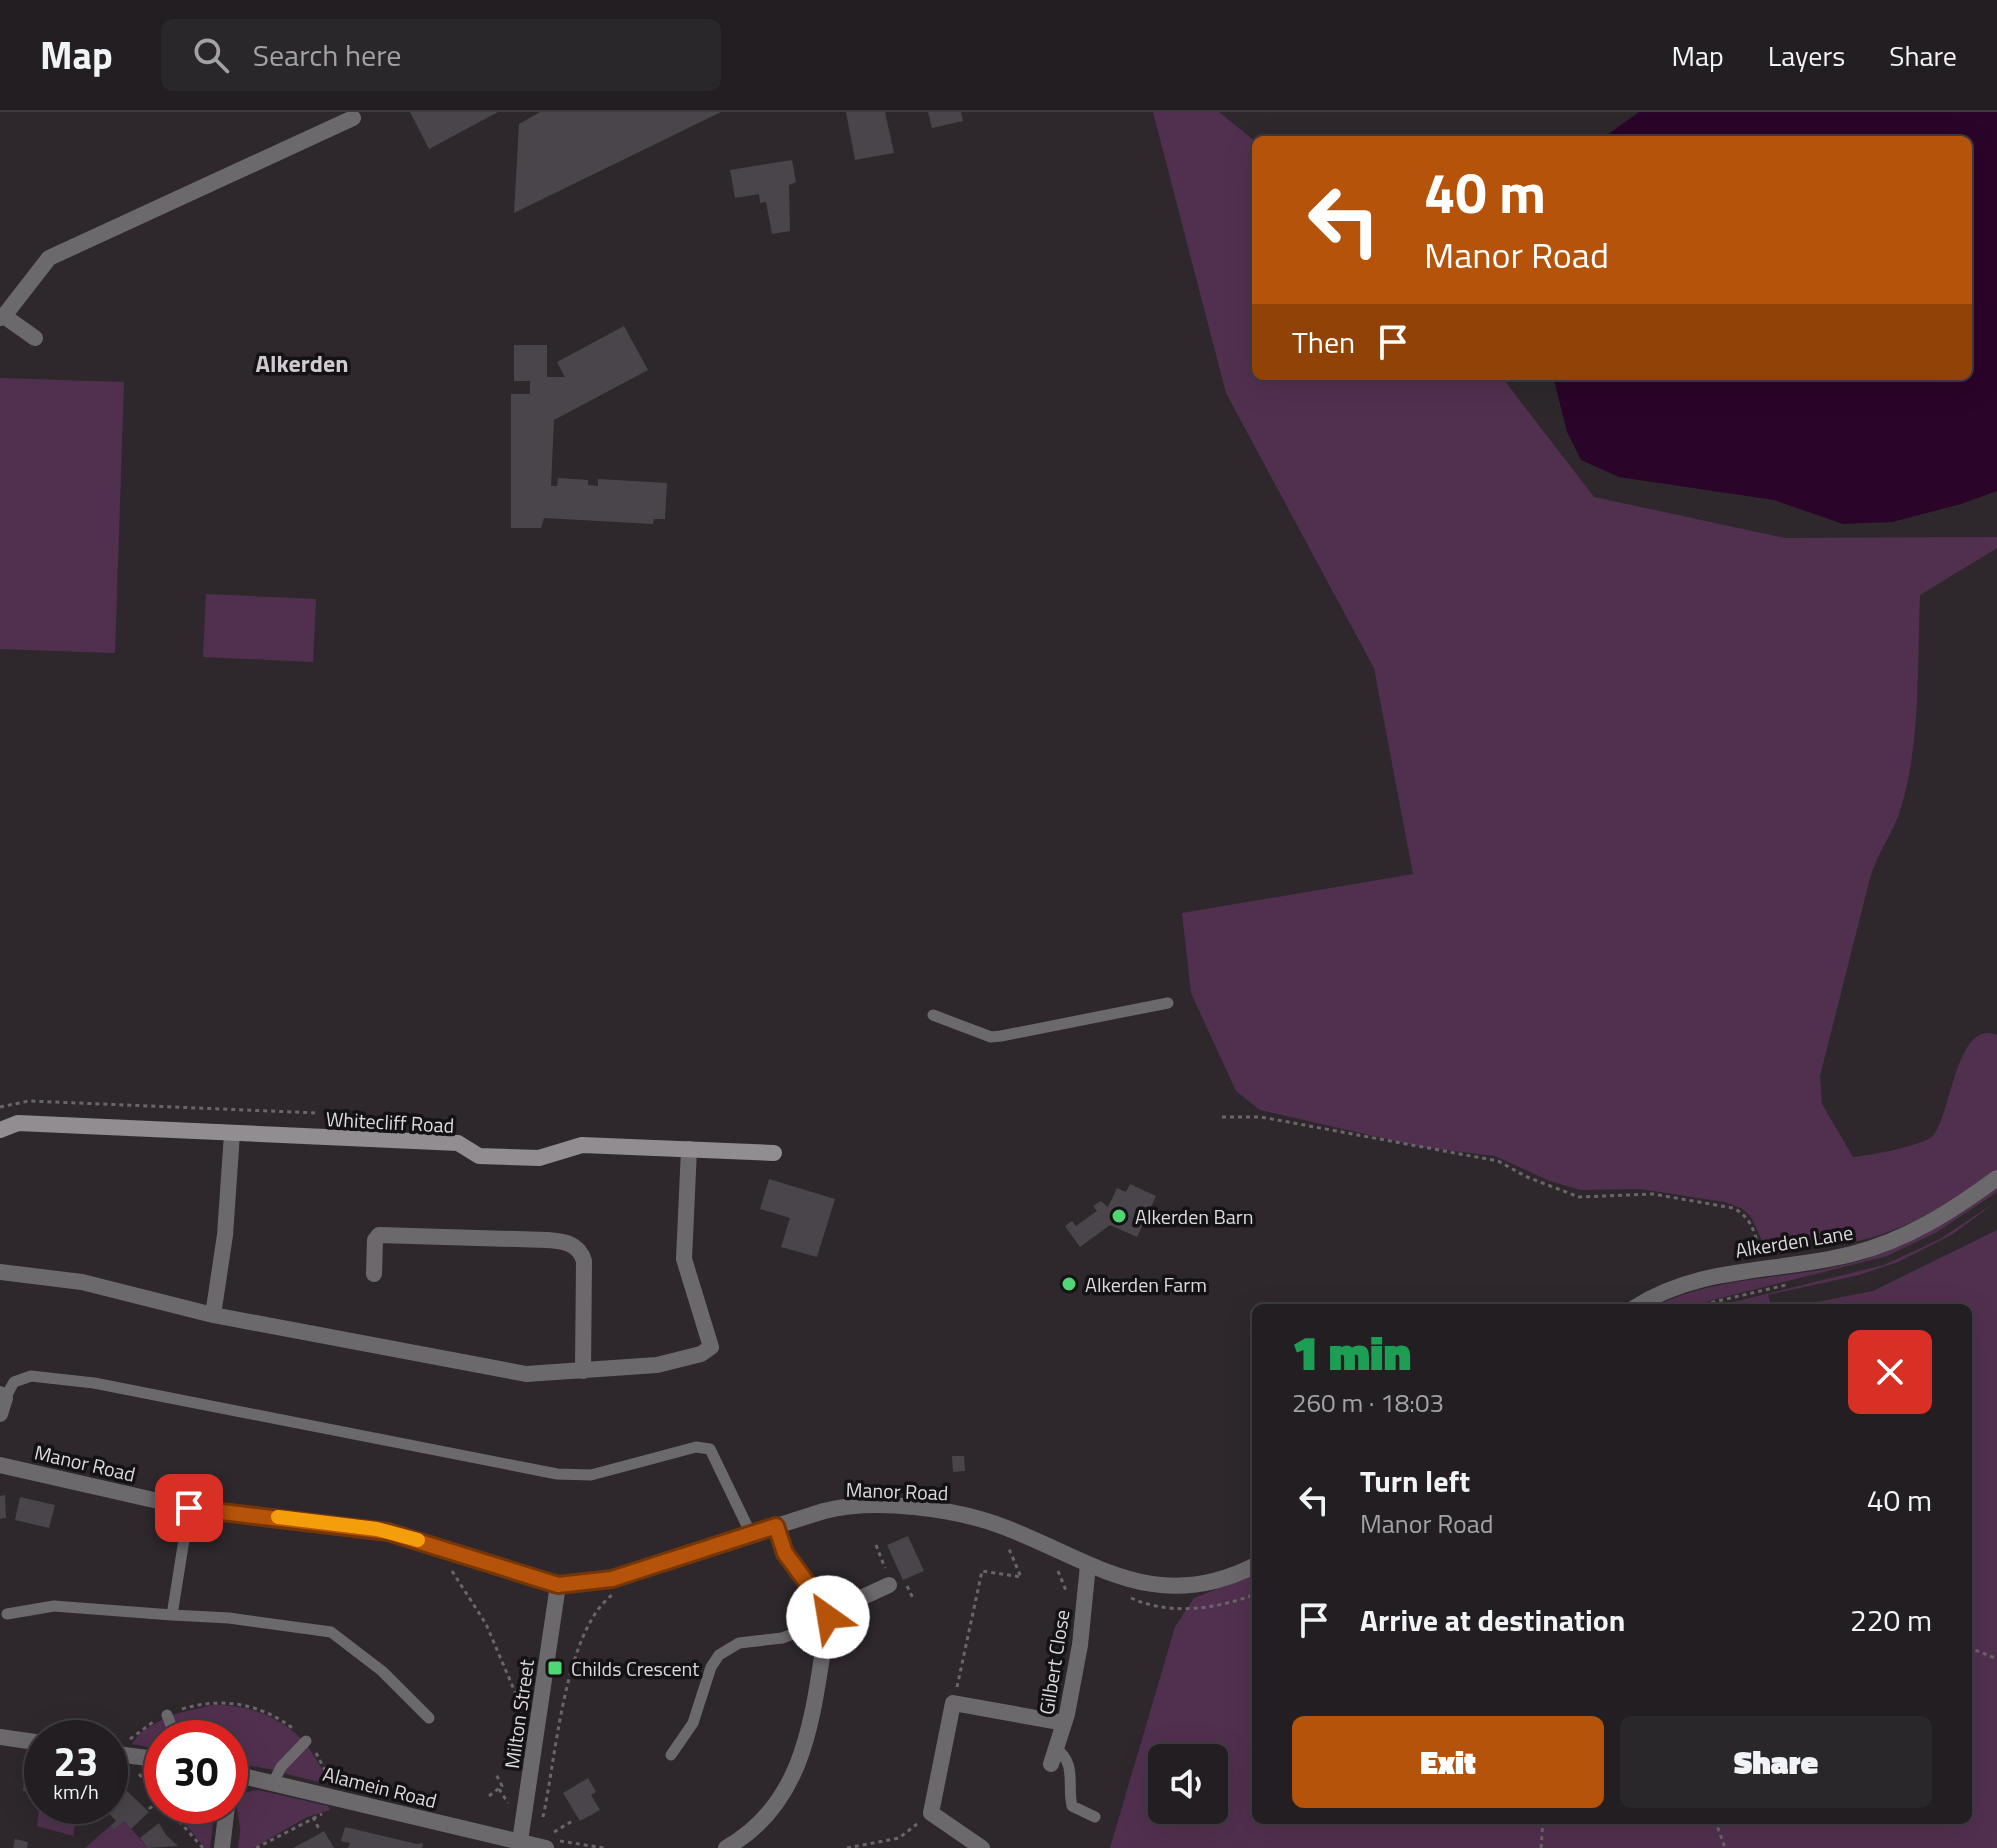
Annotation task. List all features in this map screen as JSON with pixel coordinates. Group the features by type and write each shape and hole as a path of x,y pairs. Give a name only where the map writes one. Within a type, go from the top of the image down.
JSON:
{"street":[{"path":"35,338 2,317 49,258 353,118"},
{"name":"Whitecliff Road","path":"0,1130 18,1123 458,1143 479,1156 494,1157 539,1158 582,1145 774,1153"},
{"path":"213,1315 225,1235 232,1134"},
{"path":"0,1272 82,1282 213,1315 517,1373 657,1365 710,1349 684,1259 689,1149"},
{"name":"Alkerden Lane","path":"1642,1304 1695,1279 1841,1257 1888,1243 1931,1223 1997,1178"},
{"path":"374,1274 375,1240 379,1235 547,1240 570,1244 580,1251 584,1261 583,1371"},
{"name":"Manor Road","path":"0,1465 189,1508 388,1532 558,1585 612,1579 833,1509 929,1509 1001,1525 1088,1565"},
{"path":"726,1848 763,1821 793,1781 806,1739 828,1617 785,1553 776,1526"},
{"path":"1088,1565 1141,1581 1182,1588 1214,1584 1252,1567"},
{"name":"Gilbert Close","path":"1053,1756 1064,1723 1080,1645 1088,1565"},
{"name":"Milton Street","path":"519,1845 558,1585"},
{"path":"828,1617 889,1585"},
{"path":"982,1848 931,1813 953,1703 1064,1723"},
{"path":"0,1737 24,1740"},
{"name":"Alamein Road","path":"248,1777 274,1781 519,1845"},
{"path":"222,1848 225,1824"},
{"path":"519,1845 546,1848"}],"lane":[{"path":"933,1015 991,1037 1168,1003"},
{"path":"2,1402 14,1382 31,1376 94,1383 557,1474 591,1475 696,1447 710,1449 751,1534"},
{"path":"172,1615 189,1508"},
{"path":"7,1614 54,1606 237,1619 331,1632 382,1671 429,1718"},
{"path":"671,1755 693,1723 711,1667 719,1655 739,1643 782,1638 828,1617"},
{"path":"167,1715 169,1720"},
{"path":"274,1781 281,1767 306,1741"},
{"path":"1053,1756 1066,1757 1070,1770 1071,1804 1077,1811 1095,1817"}],"path":[{"path":"0,1107 29,1101 318,1113"},
{"path":"1222,1117 1261,1117 1498,1161 1527,1177 1579,1197 1653,1194 1733,1208 1743,1213 1753,1225 1763,1268"},
{"path":"953,1703 982,1571 1021,1577 1006,1546"},
{"path":"907,1586 913,1598"},
{"path":"541,1824 570,1672 592,1618 603,1602 616,1593"},
{"path":"1972,1649 1997,1659"},
{"path":"128,1746 129,1739 141,1729 167,1715 207,1703 236,1703 282,1720 306,1741 326,1770 328,1785"},
{"path":"133,1768 144,1781"},
{"path":"489,1796 503,1785 496,1774"},
{"path":"498,1789 510,1806"},
{"path":"256,1848 313,1817 327,1813"},
{"path":"847,1848 899,1838 931,1813"},
{"path":"313,1817 320,1831"},
{"path":"574,1820 555,1831 552,1839 604,1848"},
{"path":"184,1824 203,1848"},
{"path":"1541,1848 1543,1824"},
{"path":"1716,1824 1725,1848"}],"shaded area":[{"path":"1153,112 1219,112 1252,139 1252,380 1504,380 1594,497 1785,538 1997,537 1997,548 1920,595 1917,701 1908,779 1899,814 1870,878 1820,1076 1822,1104 1853,1157 1894,1150 1933,1136 1963,1054 1972,1041 1983,1034 1997,1035 1997,1171 1934,1211 1901,1227 1854,1242 1769,1256 1751,1217 1743,1209 1725,1202 1640,1189 1581,1190 1550,1181 1495,1156 1422,1147 1260,1110 1236,1091 1191,993 1182,913 1413,874 1374,668 1226,393"},
{"path":"1639,112 1997,112 1997,491 1892,522 1843,524 1774,500 1619,477 1581,460 1567,432 1554,380 1972,380 1972,136 1606,136"},
{"path":"0,378 124,382 115,653 0,649"},
{"path":"206,594 316,599 313,662 203,657"},
{"path":"1997,1187 1997,1192 1937,1232 1887,1256 1697,1304 1660,1304 1726,1284 1826,1269 1872,1257 1928,1231"},
{"path":"1997,1201 1953,1234 1898,1262 1859,1275 1768,1295 1771,1304 1725,1304 1884,1265 1940,1239"},
{"path":"1997,1230 1997,1848 1110,1848 1175,1627 1194,1598 1252,1576 1252,1824 1972,1824 1972,1304 1806,1304 1873,1291"},
{"path":"213,1705 250,1709 273,1718 303,1740 274,1770 248,1765 248,1720 173,1720 171,1715"},
{"path":"144,1731 144,1746 132,1744"},
{"path":"307,1745 327,1777 323,1783 283,1773"},
{"path":"258,1790 328,1806 330,1810 307,1817 253,1848 238,1848 239,1824 248,1824 249,1792"},
{"path":"37,1824 75,1824 73,1836"},
{"path":"121,1824 127,1824 148,1848 85,1848 110,1826 114,1830"},
{"path":"185,1824 213,1824 210,1848 205,1848"}],"building":[{"path":"410,112 498,112 429,149"},
{"path":"540,112 721,112 514,213 519,124"},
{"path":"846,112 885,112 894,153 855,160"},
{"path":"928,112 961,112 963,121 932,128"},
{"path":"792,160 796,182 789,185 790,231 772,234 766,202 760,203 759,194 735,198 730,170"},
{"path":"624,326 648,370 554,420 551,486 557,486 558,478 588,480 588,485 598,486 598,479 667,483 665,519 654,519 653,524 544,518 541,528 511,528 511,394 530,394 530,381 514,381 514,345 547,345 547,377 565,377 557,362"},
{"path":"769,1179 835,1199 817,1257 781,1247 790,1218 760,1209"},
{"name":"Alkerden Barn","path":"1130,1184 1156,1196 1137,1237 1110,1225 1080,1247 1065,1226 1072,1221 1076,1226 1097,1211 1093,1206 1101,1201 1108,1207 1117,1188 1126,1192"},
{"path":"952,1456 964,1456 965,1471 953,1472"},
{"path":"5,1495 6,1518 0,1519 0,1496"},
{"path":"20,1497 55,1505 49,1528 15,1520"},
{"path":"908,1536 924,1571 903,1580 887,1545"},
{"path":"588,1778 596,1792 591,1795 600,1810 580,1821 563,1793"},
{"path":"128,1792 144,1807 144,1817 131,1829 127,1824"},
{"path":"160,1824 178,1846 148,1848 140,1838"},
{"path":"345,1827 423,1843 422,1848 348,1848 350,1843 341,1841"},
{"path":"324,1831 334,1848 293,1848 310,1839"},
{"path":"15,1839 28,1842 27,1848 13,1848"}],"slow traffic":[{"path":"278,1517 377,1529 418,1540"}],"place":[{"name":"Alkerden Barn","path":"1119,1216"},
{"name":"Alkerden Farm","path":"1069,1284"},
{"name":"Childs Crescent","path":"555,1668"}],"district":[{"name":"Alkerden","path":"302,363"}],"route":[{"path":"189,1508 377,1529 558,1585 612,1579 776,1526 785,1553 824,1606 828,1617"}]}
